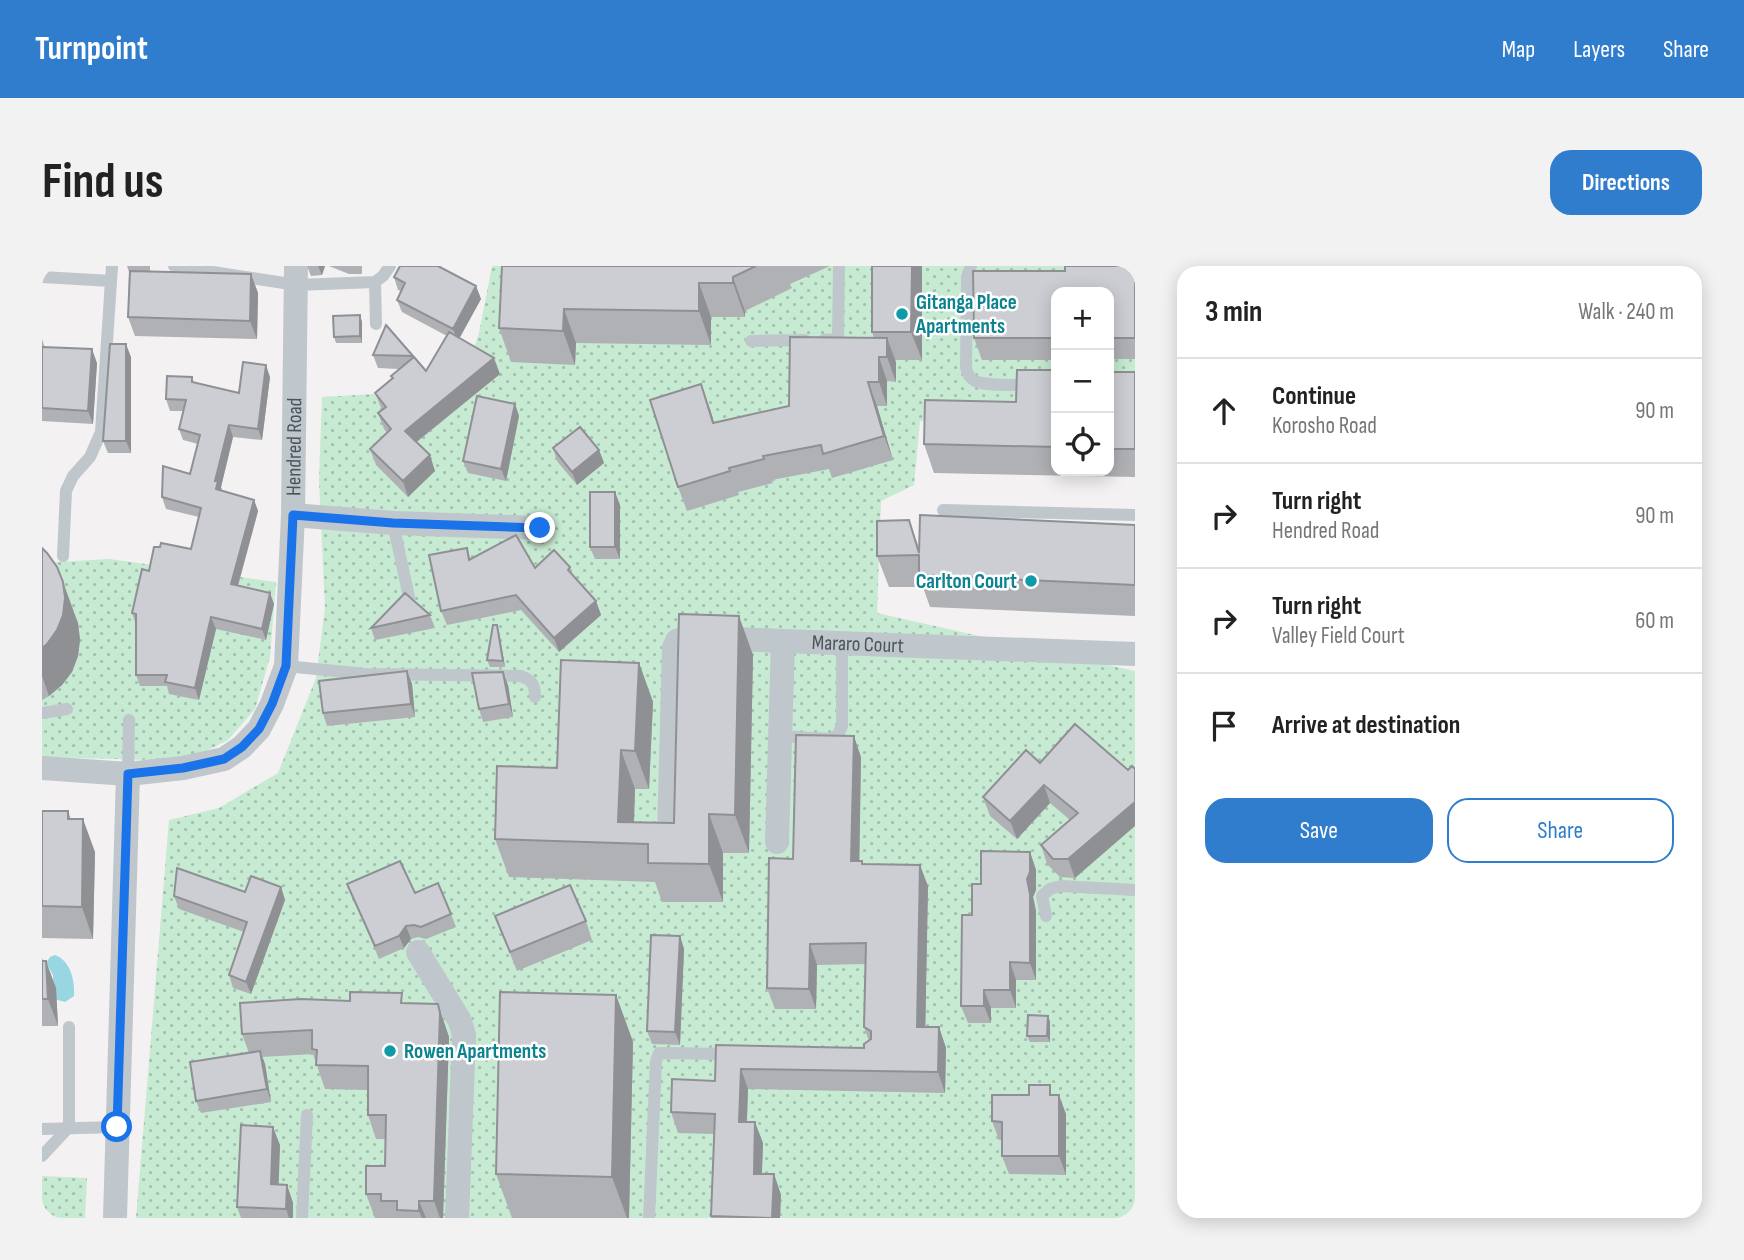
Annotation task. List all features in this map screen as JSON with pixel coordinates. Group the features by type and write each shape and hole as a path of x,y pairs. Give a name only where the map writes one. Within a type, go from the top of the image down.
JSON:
{"street":[{"name":"Hendred Road","path":"42,768 128,774 183,768 224,759 242,747 259,729 272,704 286,666 293,515 297,275"},
{"path":"293,515 393,523 540,528"},
{"path":"669,837 674,648 677,640 687,637 783,641"},
{"name":"Mararo Court","path":"777,842 783,641 1135,654"},
{"path":"115,1218 128,774"},
{"path":"418,952 460,1021 464,1035 457,1218"}],"lane":[{"path":"64,556 66,491 73,476 90,457 101,432 112,266"},
{"path":"174,266 375,282 390,266"},
{"path":"751,341 838,338 839,266"},
{"path":"971,266 967,277 968,375 973,380 986,384 1051,384"},
{"path":"42,277 89,273 111,281"},
{"path":"375,282 376,324"},
{"path":"943,510 1135,515"},
{"path":"393,523 409,597"},
{"path":"780,736 829,739 838,735 842,726 842,643"},
{"path":"286,666 365,674 521,676 535,686 535,697"},
{"path":"42,713 67,709"},
{"path":"128,774 129,720"},
{"path":"1046,916 1042,896 1050,889 1060,886 1135,890"},
{"path":"42,1156 69,1127 69,1027"},
{"path":"649,1218 656,1061 659,1053 738,1054"},
{"path":"302,1218 307,1115"},
{"path":"42,1129 117,1127"}],"green space":[{"path":"492,266 1135,266 1135,409 1114,411 1114,287 1051,287 1051,413 920,421 914,485 881,501 877,613 1135,671 1135,1218 136,1218 169,820 219,808 278,773 316,678 325,608 319,481 322,397 461,389 479,333"},
{"path":"109,559 276,582 270,657 255,709 228,740 200,754 152,760 42,757 42,563"},
{"path":"42,1176 87,1178 85,1218 42,1218"}],"water":[{"path":"55,955 65,962 73,978 74,996 65,1002 54,999 53,975 46,963"}],"building":[{"path":"400,266 438,266 476,286 453,329 397,300 405,283 394,277"},
{"path":"502,266 756,266 733,277 733,283 699,283 699,311 564,309 563,331 499,328"},
{"path":"872,266 912,266 911,332 872,332"},
{"path":"1065,266 1135,266 1135,338 1114,338 1114,287 1051,287 1051,338 974,338 973,271 1065,271"},
{"path":"130,271 251,274 250,321 128,317"},
{"path":"360,315 360,336 334,337 333,316"},
{"path":"386,325 413,356 373,355"},
{"path":"449,332 494,358 405,431 430,455 403,481 370,449 391,429 378,413 386,407 375,393 414,357 426,371"},
{"path":"790,337 887,338 887,357 879,357 879,382 868,382 884,436 823,454 821,445 763,456 764,459 729,468 730,471 678,487 650,400 701,384 713,423 789,406"},
{"path":"110,344 126,344 126,441 103,441"},
{"path":"42,347 92,349 88,411 42,408"},
{"path":"243,362 266,365 258,429 229,425 215,481 218,481 216,489 254,500 231,584 270,593 262,629 211,617 195,688 165,682 167,675 136,675 136,614 132,613 142,569 149,571 154,547 160,547 161,543 191,549 201,508 162,497 163,466 190,474 200,435 179,429 186,400 166,399 167,376 192,377 192,382 239,393"},
{"path":"1017,370 1051,370 1051,447 924,444 925,400 1016,402"},
{"path":"1114,372 1135,372 1135,449 1114,449"},
{"path":"477,396 515,404 501,469 463,461"},
{"path":"580,427 599,450 572,472 553,448"},
{"path":"590,492 615,492 615,547 590,547"},
{"path":"920,515 1135,525 1135,585 919,575 919,555 877,556 877,521 909,520 919,553"},
{"path":"516,535 535,568 554,550 596,601 554,638 516,595 441,611 429,555 467,548 469,560"},
{"path":"42,548 57,567 65,598 63,615 57,630 42,648"},
{"path":"405,593 430,615 371,628"},
{"path":"679,614 739,616 735,815 709,814 709,864 648,863 648,844 495,839 497,766 557,768 561,660 639,663 635,751 621,750 618,822 674,823"},
{"path":"493,625 497,625 503,661 487,660"},
{"path":"407,671 411,704 323,713 319,681"},
{"path":"503,672 509,704 479,709 472,673"},
{"path":"1075,724 1128,770 1132,766 1135,769 1135,802 1068,859 1053,859 1041,845 1078,813 1044,785 1010,821 983,797 1026,750 1040,763"},
{"path":"796,735 854,736 851,861 862,861 862,864 920,865 917,1027 939,1027 938,1072 741,1069 739,1122 755,1122 754,1174 774,1174 772,1218 711,1216 715,1114 671,1112 672,1079 715,1081 716,1045 864,1048 864,1044 871,1039 871,1031 864,1027 866,943 810,944 809,989 767,988 769,858 793,859"},
{"path":"42,811 68,811 68,819 83,819 82,907 42,906"},
{"path":"981,851 1030,852 1030,872 1027,879 1030,894 1030,963 1010,962 1010,990 984,990 984,1006 961,1006 962,915 972,915 972,884 981,884"},
{"path":"400,861 415,893 438,883 451,914 421,927 406,926 399,936 375,946 347,884"},
{"path":"177,868 245,892 251,876 281,887 246,982 229,975 247,922 174,896"},
{"path":"570,885 586,921 510,952 495,916"},
{"path":"651,935 680,936 675,1032 647,1031"},
{"path":"42,961 46,961 48,999 42,999"},
{"path":"350,992 402,993 401,1003 438,1004 440,1013 434,1201 419,1201 419,1211 397,1210 397,1201 381,1201 381,1194 366,1194 366,1166 385,1166 386,1115 368,1115 368,1066 316,1065 317,1050 312,1049 312,1030 242,1034 240,1003 301,999 350,1001"},
{"path":"500,992 616,995 612,1177 496,1174"},
{"path":"1028,1015 1048,1016 1047,1036 1027,1036"},
{"path":"260,1051 267,1089 196,1101 190,1062"},
{"path":"1029,1085 1050,1085 1050,1095 1059,1095 1059,1156 1002,1156 1002,1122 992,1121 992,1095 1029,1095"},
{"path":"241,1125 273,1127 271,1184 287,1185 286,1209 237,1207"}],"place":[{"name":"Gitanga Place Apartments","path":"902,314"},
{"name":"Carlton Court","path":"1031,581"},
{"name":"Rowen Apartments","path":"390,1051"}],"route":[{"path":"117,1127 128,774 183,768 224,759 242,747 259,729 272,704 286,666 293,515 393,523 540,528"}]}
